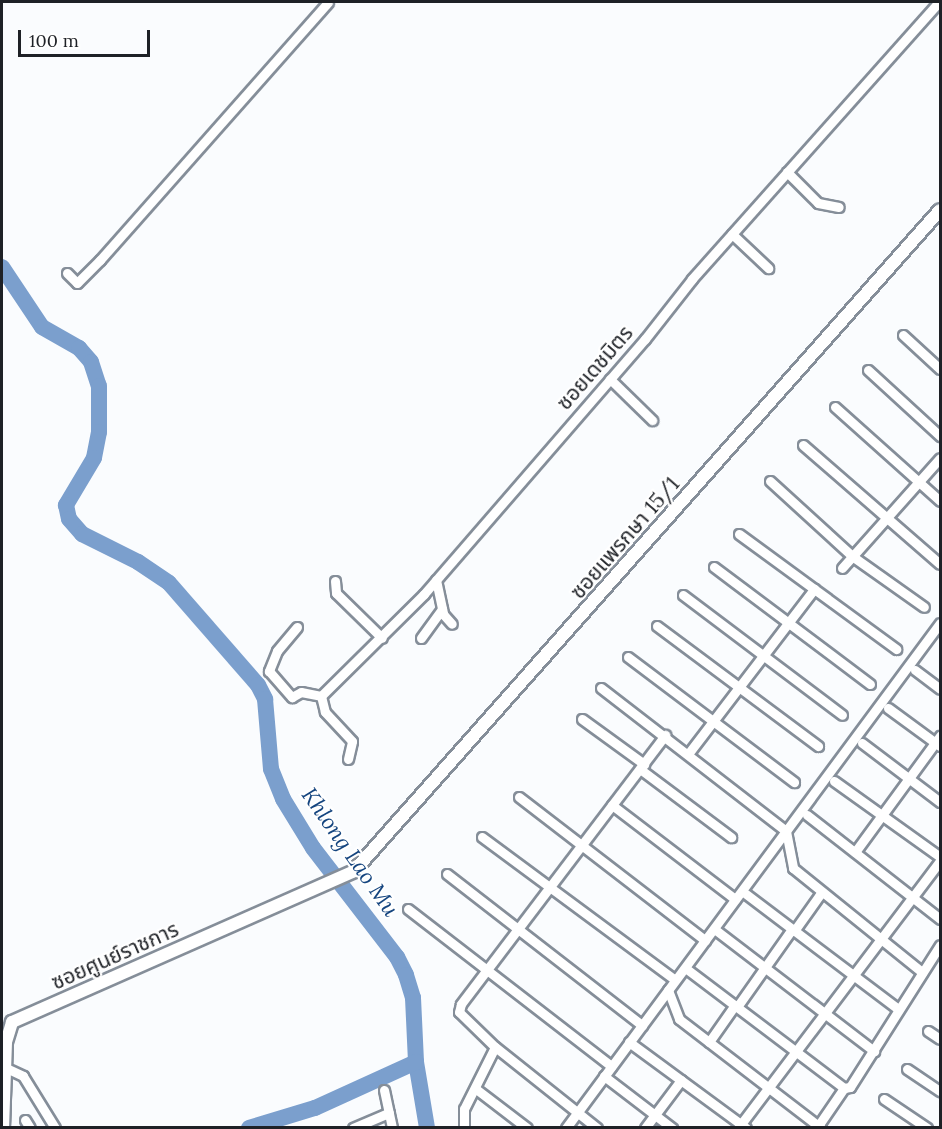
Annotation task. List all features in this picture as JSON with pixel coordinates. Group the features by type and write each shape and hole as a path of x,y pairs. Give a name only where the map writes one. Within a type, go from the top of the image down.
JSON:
{"street":[{"path":"67,273 77,283 100,260 328,2"},
{"name":"ซอยเดชมิตร","path":"321,696 382,638 436,580 732,234 939,2"},
{"path":"787,172 818,203 839,207"},
{"name":"ซอยแพรกษา 15/1","path":"331,884 354,871 940,210"},
{"path":"732,234 768,268"},
{"path":"903,335 940,369"},
{"path":"868,370 940,436"},
{"path":"610,379 652,420"},
{"path":"835,407 940,501"},
{"path":"803,445 940,564"},
{"path":"842,568 940,458"},
{"path":"770,481 852,556 924,608"},
{"path":"739,534 896,649"},
{"path":"714,567 870,684"},
{"path":"436,580 442,609 452,624"},
{"path":"335,581 336,593 382,638"},
{"path":"688,754 814,589"},
{"path":"683,595 842,715"},
{"path":"421,638 442,609"},
{"path":"566,1128 940,622"},
{"path":"657,626 818,746"},
{"path":"297,627 277,651 269,671 292,697 301,692 321,696 325,712 352,741 348,759"},
{"path":"628,657 794,782"},
{"path":"915,670 940,689"},
{"path":"601,688 665,735 786,831 793,867 821,893 922,972"},
{"path":"855,852 907,778 939,742 888,708"},
{"path":"582,719 731,837"},
{"path":"597,1128 495,1047 459,1012 487,969 665,735"},
{"path":"862,743 940,802"},
{"path":"629,1042 741,1126 767,1086 826,1014 940,859 834,781"},
{"path":"519,797 705,940"},
{"path":"612,805 735,899"},
{"path":"807,815 940,919"},
{"path":"482,837 675,980"},
{"path":"447,874 642,1025"},
{"name":"ซอยศูนย์ราชการ","path":"3,1128 4,1067 7,1032 12,1022 331,884"},
{"path":"708,1042 821,893"},
{"path":"746,894 898,1008"},
{"path":"408,909 611,1066"},
{"path":"717,930 874,1051"},
{"path":"668,990 679,1019 817,1126 844,1088 850,1087 940,945"},
{"path":"688,970 844,1088"},
{"path":"928,1031 940,1039"},
{"path":"464,1128 464,1108 476,1089 495,1047"},
{"path":"4,1067 23,1076 55,1128"},
{"path":"907,1069 940,1090"},
{"path":"604,1076 672,1128"},
{"path":"645,1128 681,1080"},
{"path":"476,1089 527,1128"},
{"path":"384,1090 392,1128"},
{"path":"884,1099 927,1128"},
{"path":"353,1128 389,1113"}],"waterway":[{"name":"Khlong Lao Mu","path":"2,267 42,327 79,348 91,362 99,386 99,432 94,458 66,505 69,519 82,534 138,562 169,583 258,685 265,699 271,769 283,799 313,848 397,957 406,975 413,998 416,1062 427,1128"},
{"path":"249,1128 315,1108 416,1062"}]}
